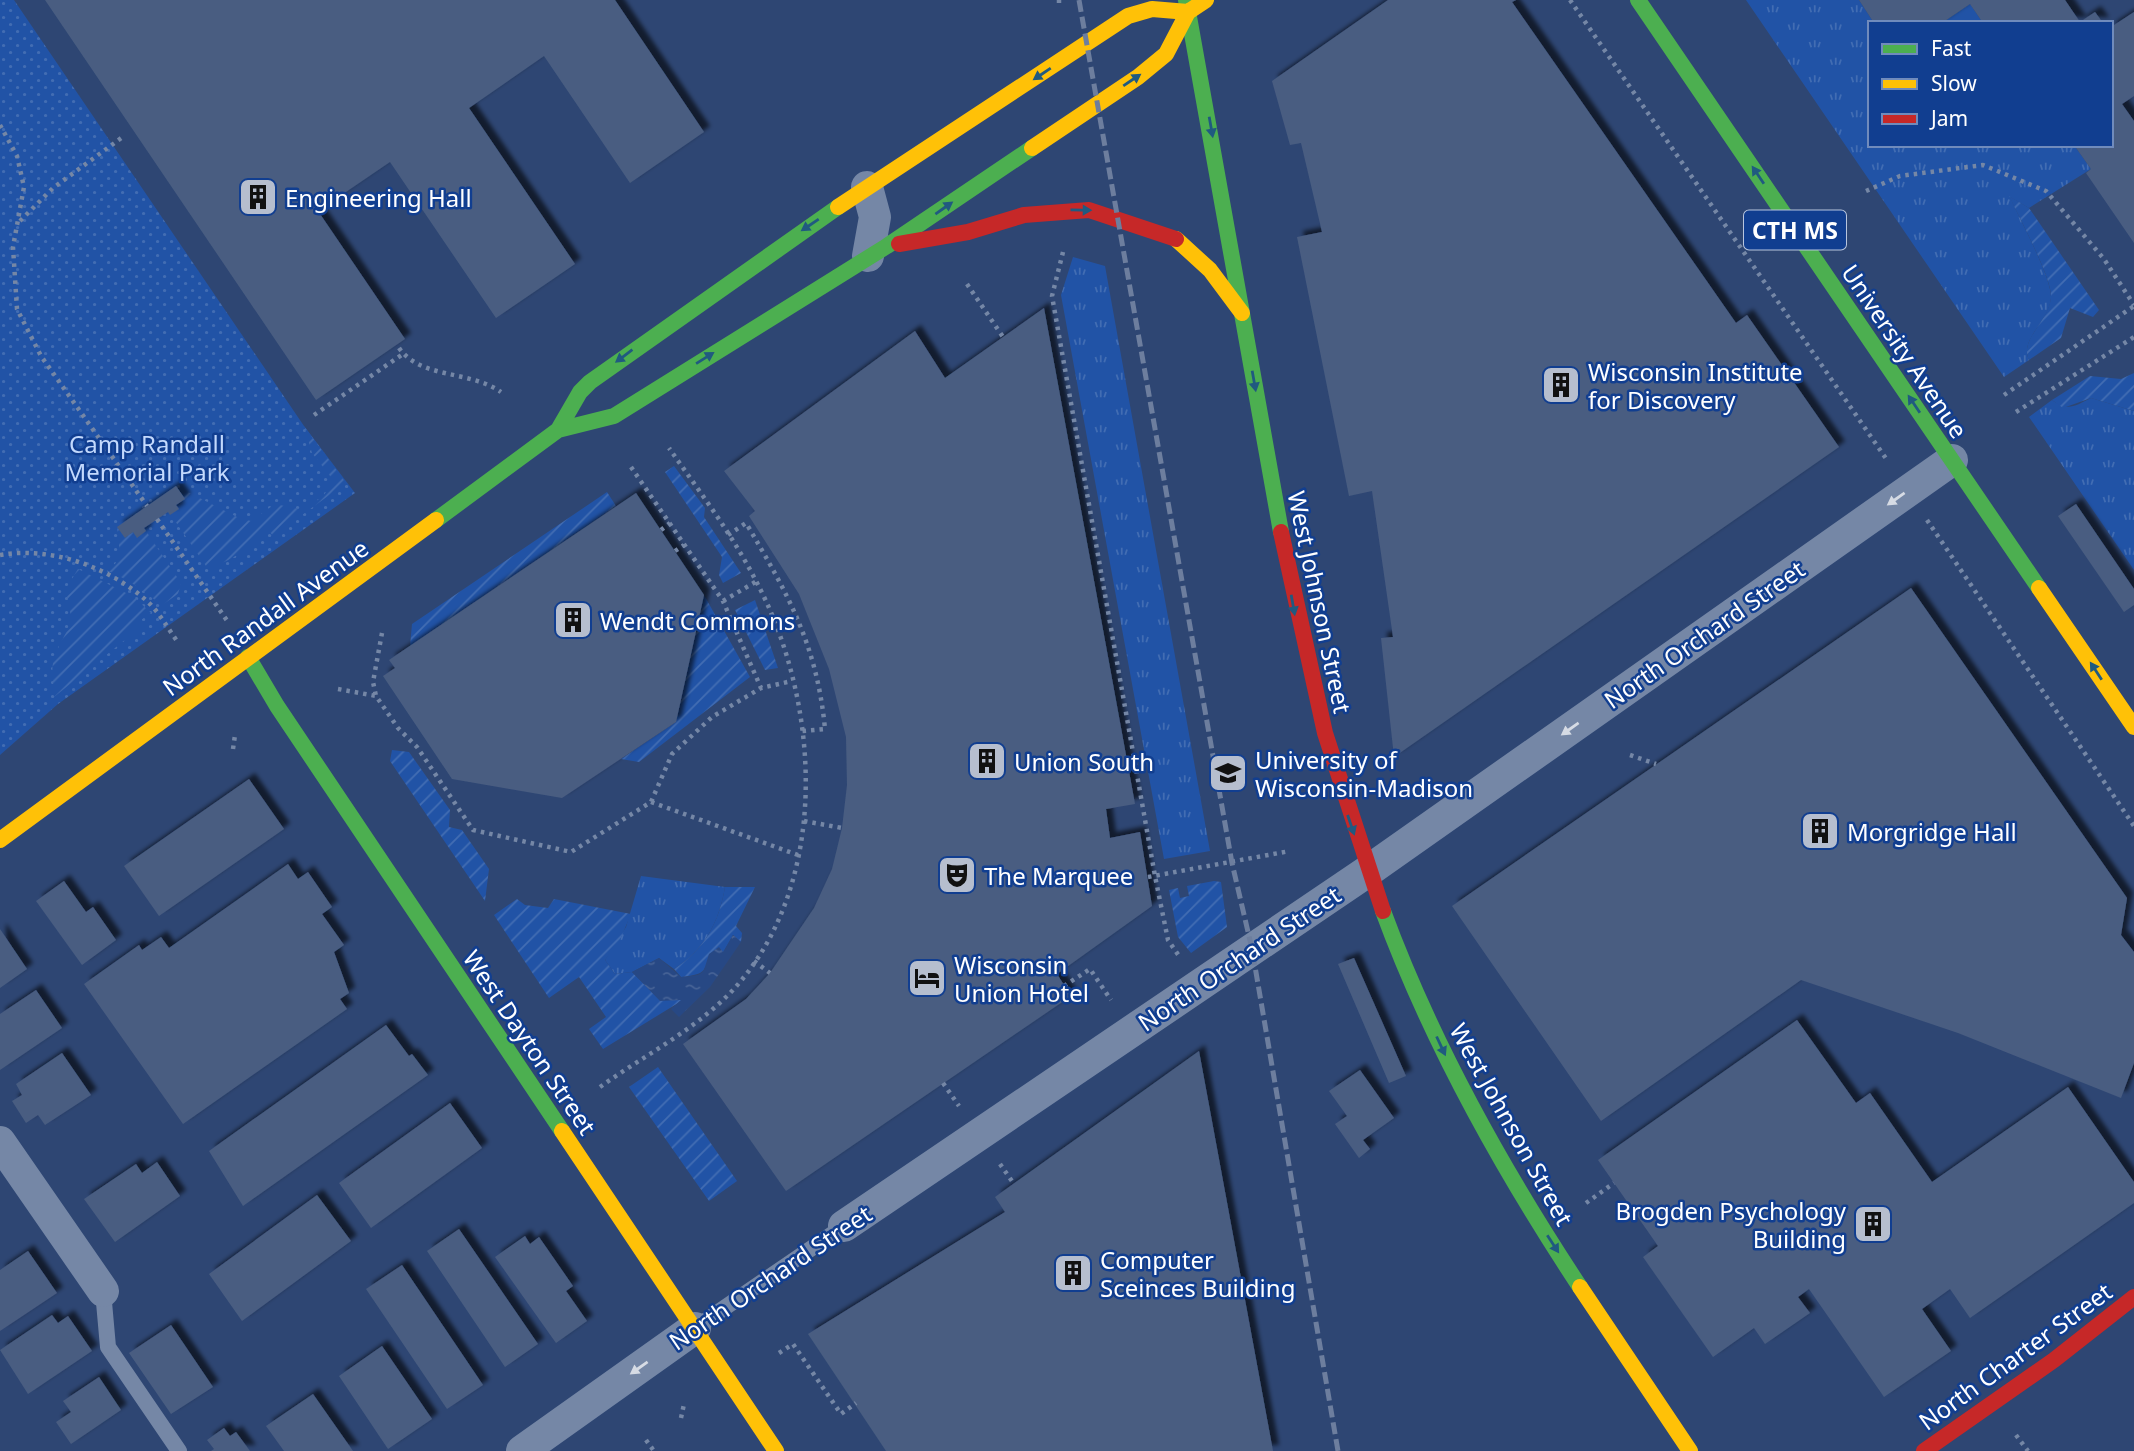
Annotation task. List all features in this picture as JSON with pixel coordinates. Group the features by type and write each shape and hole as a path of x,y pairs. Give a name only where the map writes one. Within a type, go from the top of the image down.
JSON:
{"main road":[{"path":"558,430 580,392 590,382 710,294 867,187 1128,16 1146,8 1187,6 1206,0"},
{"name":"University Avenue","path":"1638,0 2134,727"},
{"path":"558,430 614,416 877,251 1156,63 1174,43 1187,6"},
{"name":"West Johnson Street","path":"1187,6 1296,619 1323,730 1368,871 1386,922 1442,1050 1490,1140 1554,1246 1690,1451"},
{"path":"877,251 968,232 1024,215 1089,210 1175,238 1210,270 1242,313"},
{"name":"North Randall Avenue","path":"0,840 558,430"},
{"name":"West Dayton Street","path":"248,657 277,706 776,1451"},
{"name":"North Charter Street","path":"1923,1451 2054,1360 2134,1297"}],"street":[{"path":"867,187 875,217 877,251"},
{"name":"North Orchard Street","path":"844,1226 1368,871 1952,460"},
{"path":"0,1142 103,1291"},
{"name":"North Orchard Street","path":"522,1451 695,1328"}],"lane":[{"name":"North Orchard Street","path":"695,1328 844,1226"},
{"path":"103,1291 108,1347 179,1451"}],"path":[{"path":"1570,0 1909,491 2134,826"},
{"path":"0,125 18,156 24,187 20,222 13,247 17,309 41,356 147,506"},
{"path":"20,222 53,188 124,136"},
{"path":"1866,191 1900,176 1983,165 2046,191 2104,259 2134,306 2004,395"},
{"path":"1064,248 1052,296 1155,876 1168,940 1198,987"},
{"path":"967,284 1003,337"},
{"path":"2016,412 2134,337"},
{"path":"399,348 422,367 479,379 502,392"},
{"path":"314,415 403,354"},
{"path":"600,1087 704,1016 741,981 787,898 807,801 802,731 778,631 757,581 668,448"},
{"path":"631,467 723,601 761,688"},
{"path":"157,519 212,599"},
{"path":"660,530 670,523"},
{"path":"728,535 746,523 787,591 802,626 817,678 825,729 802,731"},
{"path":"675,551 684,545"},
{"path":"0,555 47,553 67,558 118,581 152,606 177,641"},
{"path":"723,601 757,581"},
{"path":"382,633 373,682 376,696 398,728 417,747 473,830 571,852 651,802 672,754 691,734 732,704 761,688 792,681"},
{"path":"338,689 376,696"},
{"path":"233,749 235,735"},
{"path":"1630,755 1656,764"},
{"path":"651,802 798,855"},
{"path":"804,821 842,828"},
{"path":"1148,877 1290,851"},
{"path":"754,961 771,973"},
{"path":"1064,986 1090,968 1132,1031"},
{"path":"1586,1203 1614,1183"},
{"path":"779,1353 793,1344 841,1414 856,1402"},
{"path":"681,1418 684,1404"},
{"path":"2017,1435 2028,1451"},
{"path":"646,1440 654,1451"}],"green space":[{"name":"Camp Randall Memorial Park","path":"0,0 14,0 304,426 355,493 58,704 0,755"},
{"path":"1746,0 1859,0 1873,21 1868,21 1868,147 2075,147 2091,169 2029,208 2010,197 2041,263 2051,298 2049,307 2028,345 2029,360 2004,377"},
{"path":"1970,4 1982,21 1945,21"},
{"path":"2009,196 2029,208 2099,310 2093,317 2070,308 2061,338 2029,360 2028,345 2049,306 2050,288 2041,262"},
{"path":"1073,257 1105,266 1210,851 1164,859 1061,295"},
{"path":"2134,373 2134,411 2091,398 2063,408 2052,400 2090,376 2121,379"},
{"path":"2091,398 2134,411 2134,570 2029,417 2052,400 2067,407"},
{"path":"304,426 346,483 273,536 270,532 231,559 206,566 171,515 185,499 176,486 239,518 251,521 275,504 304,510 323,496 334,481 312,453"},
{"path":"674,466 705,508 704,517 741,573 723,583 719,575 722,557 665,472"},
{"path":"607,492 616,506 410,646 412,624"},
{"path":"117,527 125,538 133,532 137,538 146,531 181,583 178,594 162,605 129,581 102,568 115,564 120,554"},
{"path":"78,569 134,597 151,613 138,622 141,627 54,697 53,663 70,622 65,590"},
{"path":"704,595 750,677 639,762 621,759 676,722"},
{"path":"755,600 778,668 765,670 735,610"},
{"path":"392,750 409,752 450,810 449,827 462,830 489,869 485,901 390,761"},
{"path":"641,876 725,887 719,912 709,934 685,961 674,969 659,958 632,972 615,974 605,960 626,927"},
{"path":"1221,882 1227,927 1191,953 1178,937 1169,890 1178,888 1180,898 1189,896 1187,886"},
{"path":"725,887 755,887 736,926 742,933 741,942 733,935 723,953 715,950 704,970 681,977 674,969 694,953 709,934 719,912"},
{"path":"517,899 525,905 548,908 554,899 631,914 620,940 605,960 615,974 632,972 660,1000 683,1000 603,1049 589,1029 606,1017 579,977 549,998 494,915"},
{"path":"658,1067 737,1181 709,1201 629,1087"}],"water":[{"path":"733,935 741,942 710,987 679,1017 671,1009 681,1000 660,1001 632,972 659,958 681,977 695,976 704,970 709,954 719,947 723,952"}],"building":[{"name":"Engineering Hall","path":"45,0 615,0 704,132 630,183 544,56 469,108 575,264 496,318 390,162 318,211 405,339 316,400"},
{"name":"Wisconsin Institute for Discovery","path":"1388,0 1516,0 1512,2 1736,323 1747,315 1839,447 1394,757 1381,638 1393,637 1372,491 1349,496 1297,237 1322,232 1301,143 1290,145 1272,81"},
{"path":"1859,0 2065,0 2079,21 1982,21 1970,4 1945,21 1873,21"},
{"path":"2095,12 2102,21 2082,21"},
{"path":"2134,12 2134,96 2122,104 2134,121 2134,243 2086,173 2091,169 2075,147 2113,147 2113,26"},
{"name":"Union South","path":"1044,308 1135,804 1106,809 1110,838 1140,832 1152,906 1057,974 1071,996 786,1191 683,1044 746,999 770,973 814,908 832,869 842,828 847,785 846,737 829,669 799,594 749,516 755,511 724,471 915,331 945,378"},
{"path":"176,486 185,499 176,505 179,509 170,515 168,512 144,528 146,531 137,538 133,532 125,538 117,527"},
{"name":"Wendt Commons","path":"636,493 704,595 676,722 562,798 452,779 383,676 395,668 389,660"},
{"path":"2076,504 2134,589 2134,605 2124,612 2058,516"},
{"name":"Morgridge Hall","path":"1911,588 2127,898 2121,935 2134,952 2134,1063 2121,1098 1958,1033 1801,980 1601,1121 1452,906"},
{"path":"249,779 284,829 159,916 124,866"},
{"path":"288,864 298,879 308,872 332,907 322,914 344,945 334,952 349,993 340,999 347,1009 183,1124 84,984 139,945 142,950 161,937 169,948"},
{"path":"64,881 86,912 93,907 116,940 82,965 36,901"},
{"path":"0,929 27,969 0,988"},
{"path":"1354,958 1406,1076 1389,1083 1338,964"},
{"path":"36,990 62,1028 0,1070 0,1014"},
{"name":"Brogden Psychology Building","path":"1797,1020 1856,1103 1870,1093 1932,1182 2068,1087 2134,1182 2134,1203 1970,1318 1950,1289 1922,1309 1951,1351 1884,1397 1809,1289 1798,1297 1810,1313 1765,1344 1754,1328 1713,1357 1643,1257 1658,1246 1598,1160"},
{"path":"386,1025 409,1056 412,1054 428,1075 243,1206 209,1151"},
{"name":"Computer Sceinces Building","path":"1199,1051 1273,1451 886,1451 808,1334 1005,1212 995,1197"},
{"path":"62,1053 91,1095 45,1125 38,1115 26,1123 12,1101 22,1095 16,1084"},
{"path":"1360,1070 1394,1118 1363,1140 1370,1149 1359,1158 1335,1124 1347,1116 1329,1091"},
{"path":"450,1103 482,1148 371,1228 339,1183"},
{"path":"157,1162 180,1196 115,1242 84,1199 136,1164 142,1173"},
{"path":"317,1195 351,1241 242,1321 209,1274"},
{"path":"459,1229 538,1344 505,1367 427,1251"},
{"path":"525,1236 530,1244 539,1237 573,1286 566,1291 587,1321 556,1343 495,1257"},
{"path":"28,1251 57,1293 0,1331 0,1270"},
{"path":"402,1265 483,1385 447,1409 366,1289"},
{"path":"52,1315 58,1323 68,1316 92,1351 28,1394 0,1350"},
{"path":"171,1325 213,1387 171,1414 129,1353"},
{"path":"382,1346 432,1419 388,1449 339,1376"},
{"path":"99,1377 121,1410 71,1444 56,1422 71,1412 63,1401"},
{"path":"313,1394 353,1451 284,1451 266,1426"},
{"path":"224,1428 230,1436 236,1432 250,1451 211,1451 214,1449 207,1440"}],"railway":[{"path":"1079,0 1232,863 1252,949 1338,1451"}],"traffic: fast":[{"path":"1186,0 1281,532"},
{"path":"1638,0 2039,588"},
{"path":"436,520 558,430 614,416 887,246 1032,148"},
{"path":"558,430 580,392 590,382 838,207"},
{"path":"248,657 277,706 562,1131"},
{"path":"1383,911 1423,1009 1471,1105 1523,1197 1580,1287"}],"traffic: slow":[{"path":"1032,148 1138,77 1166,54 1188,12 1206,0"},
{"path":"838,207 1128,16 1152,9 1188,12"},
{"path":"1176,239 1210,270 1242,313"},
{"path":"0,840 436,520"},
{"path":"2039,588 2134,727"},
{"path":"562,1131 776,1451"},
{"path":"1580,1287 1690,1451"}],"traffic: jam":[{"path":"899,244 968,232 1024,215 1089,210 1176,239"},
{"path":"1281,532 1325,733 1383,911"},
{"path":"1924,1451 2054,1360 2134,1297"}],"place":[{"name":"Engineering Hall","path":"258,197"},
{"name":"Wisconsin Institute for Discovery","path":"1561,385"},
{"name":"Wendt Commons","path":"573,620"},
{"name":"Union South","path":"987,761"},
{"name":"University of Wisconsin-Madison","path":"1228,773"},
{"name":"Morgridge Hall","path":"1820,831"},
{"name":"The Marquee","path":"957,875"},
{"name":"Wisconsin Union Hotel","path":"927,978"},
{"name":"Brogden Psychology Building","path":"1873,1224"},
{"name":"Computer Sceinces Building","path":"1073,1273"}]}
